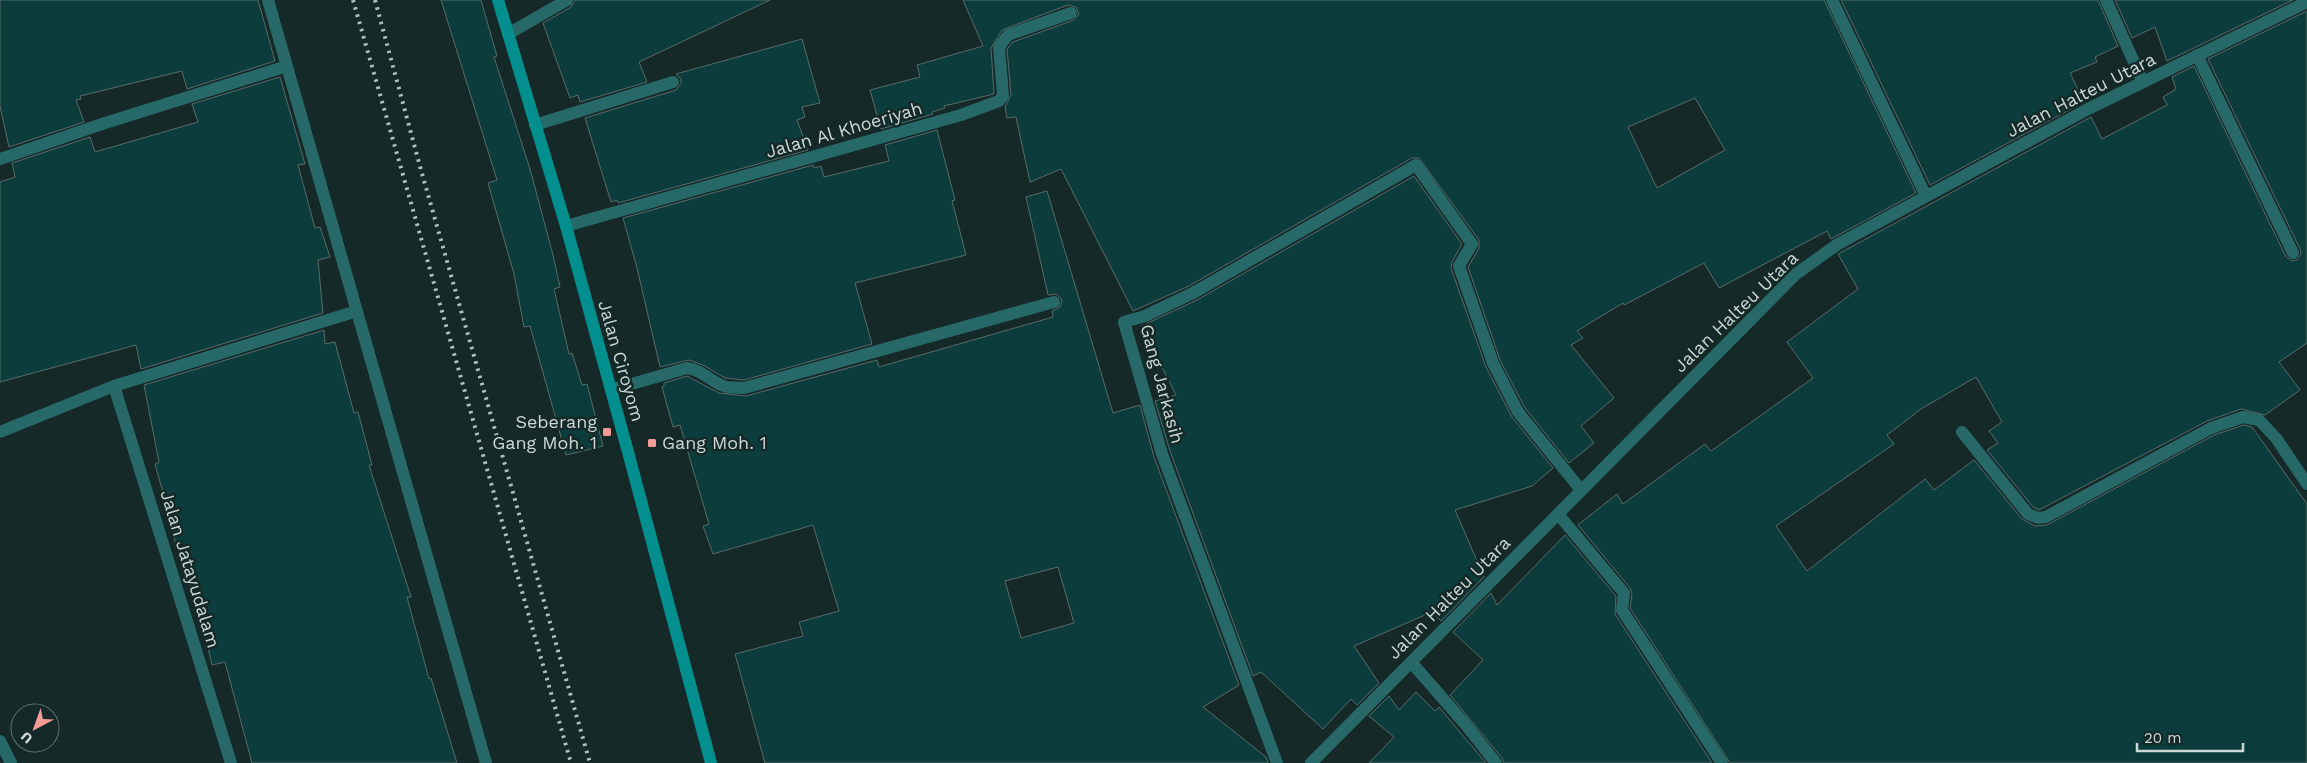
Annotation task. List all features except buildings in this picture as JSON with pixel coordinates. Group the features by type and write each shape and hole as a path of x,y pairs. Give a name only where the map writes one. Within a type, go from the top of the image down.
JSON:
{"main road":[{"name":"Jalan Ciroyom","path":"498,0 566,226 711,763"}],"street":[{"path":"268,0 486,763"},
{"path":"508,34 567,0"},
{"path":"1832,0 1926,196"},
{"path":"2106,0 2143,82"},
{"name":"Jalan Halteu Utara","path":"1311,763 1796,274 1838,244 2088,109 2307,2"},
{"name":"Jalan Al Khoeriyah","path":"566,226 962,115 999,101 1003,96 999,46 1008,35 1071,13"},
{"path":"2197,56 2293,253"},
{"path":"0,159 111,121 287,66"},
{"path":"535,125 673,82"},
{"name":"Gang Jarkasih","path":"1277,763 1162,454 1124,322 1145,316 1193,292 1416,165 1472,244 1459,266 1497,371 1518,412 1581,490"},
{"path":"611,390 686,368 699,370 716,382 728,387 744,388 1054,302"},
{"path":"0,432 114,386 357,311"},
{"name":"Jalan Jatayudalam","path":"114,386 231,763"},
{"path":"1962,432 2028,514 2038,518 2046,517 2211,428 2243,417 2259,420 2276,438 2307,484"},
{"path":"1558,514 1624,593 1622,610 1722,763"},
{"path":"1411,662 1466,724 1496,763"},
{"path":"0,741 12,763"}],"railway":[{"path":"353,0 571,763"},
{"path":"375,0 421,170 590,763"}],"place":[{"name":"Seberang Gang Moh. 1","path":"607,432"},
{"name":"Gang Moh. 1","path":"652,443"}]}
